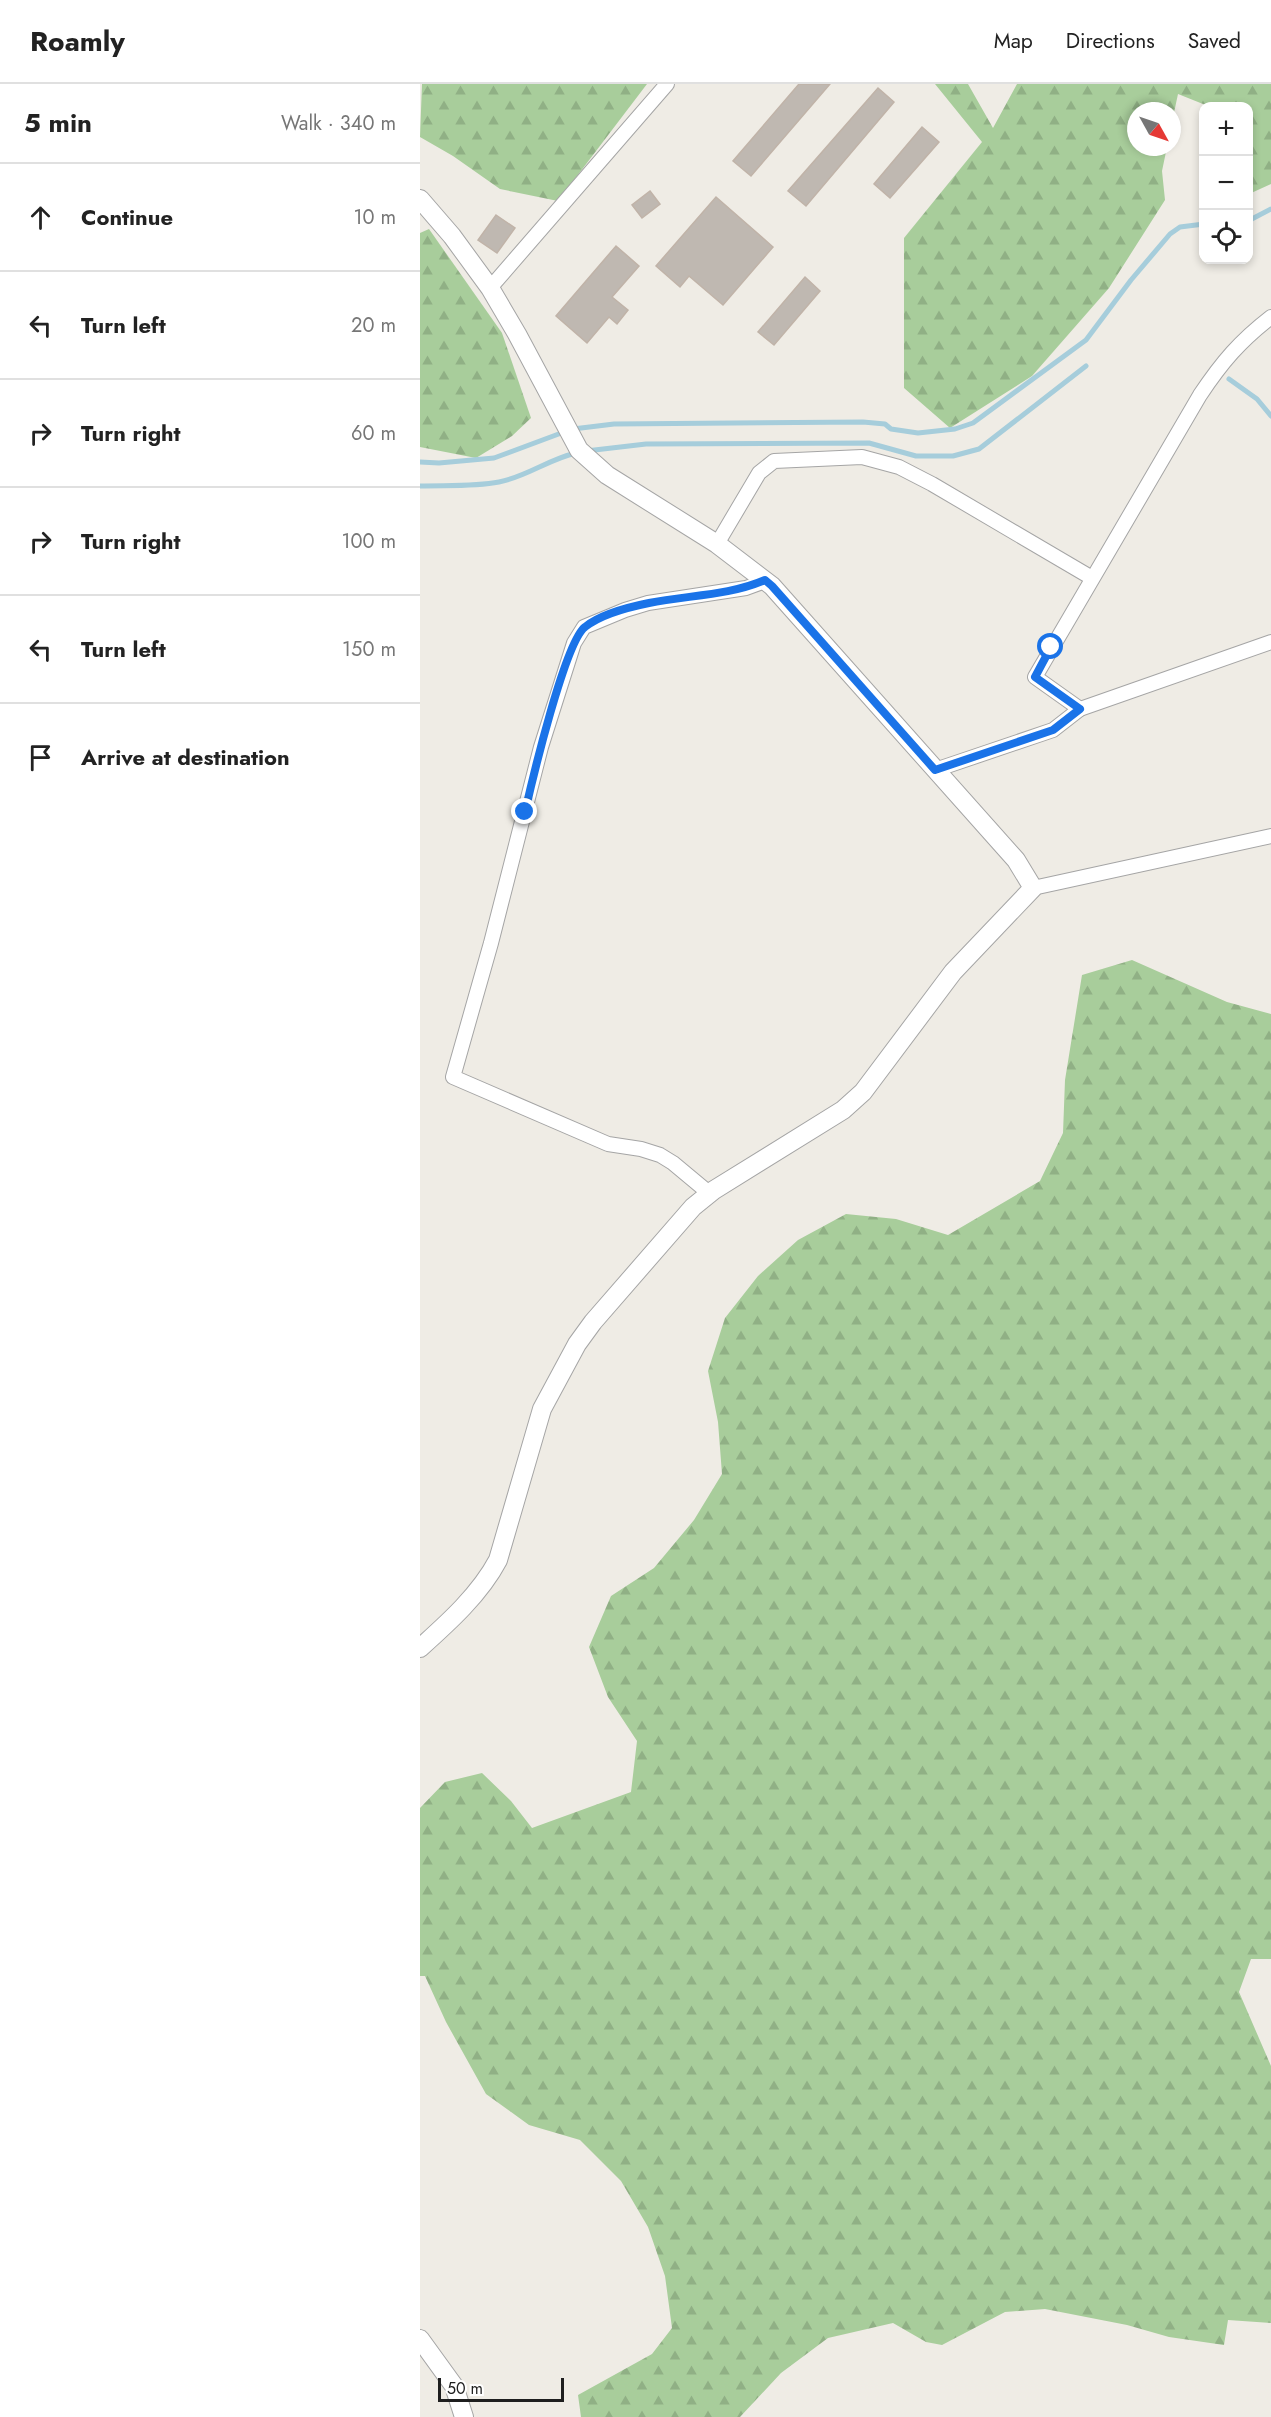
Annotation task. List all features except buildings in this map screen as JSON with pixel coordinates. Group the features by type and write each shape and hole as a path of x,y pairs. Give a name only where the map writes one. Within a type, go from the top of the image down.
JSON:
{"street":[{"path":"489,288 667,84"},
{"path":"420,199 452,236 489,288 518,334 571,437 588,460 625,487 717,544 772,586 1016,860 1033,888"},
{"path":"1080,709 1035,677 1200,394 1243,339 1271,317"},
{"path":"717,544 759,473 774,461 862,458 899,467 932,484 1092,578"},
{"path":"710,1193 660,1155 608,1144 453,1077 491,943 541,747 573,643 584,627 625,610 648,603 746,588 765,580"},
{"path":"935,770 1053,730 1080,709 1271,642"},
{"path":"420,1648 475,1594 494,1569 542,1409 577,1344 678,1222 710,1193 843,1110 863,1092 953,972 1033,888 1271,836"},
{"path":"420,2339 454,2386 464,2417"}],"green space":[{"path":"422,84 647,84 558,201 500,189 453,156 420,137"},
{"path":"935,84 968,84 993,128 1017,84 1271,84 1271,184 1253,192 1253,102 1199,102 1178,94 1176,102 1127,102 1127,156 1165,156 1162,171 1165,200 1109,288 1032,376 950,428 904,388 904,238 982,142"},
{"path":"429,229 502,333 531,418 512,436 476,458 420,447 420,233"},
{"path":"1132,960 1227,1002 1271,1014 1271,1959 1251,1959 1239,1992 1271,2066 1271,2323 1228,2320 1224,2345 1169,2337 1127,2325 1045,2309 1005,2312 942,2345 926,2342 893,2323 828,2338 781,2373 740,2417 581,2417 578,2395 652,2354 672,2328 665,2276 648,2227 621,2181 580,2140 529,2125 486,2094 446,2022 425,1976 420,1976 420,1808 445,1782 482,1773 511,1801 532,1828 631,1792 637,1741 608,1697 589,1647 611,1596 654,1568 694,1520 722,1474 718,1422 708,1371 725,1318 758,1276 798,1240 846,1214 896,1219 948,1235 1040,1181 1063,1133 1065,1080 1082,975"}],"waterway":[{"path":"1253,218 1271,209"},
{"path":"573,429 614,424 863,422 885,424 891,429 918,433 955,429 973,423 1086,340 1131,280 1170,234 1180,227 1199,225"},
{"path":"586,451 646,444 869,443 916,456 953,456 979,449 1086,366"},
{"path":"1229,379 1257,399 1271,416"},
{"path":"420,462 439,463 494,458 564,432"},
{"path":"420,486 489,484 509,480 556,459 576,453"}],"route":[{"path":"525,812 541,747 573,643 584,627 625,610 648,603 746,588 765,580 935,770 1053,730 1080,709 1035,677 1051,647"}]}
